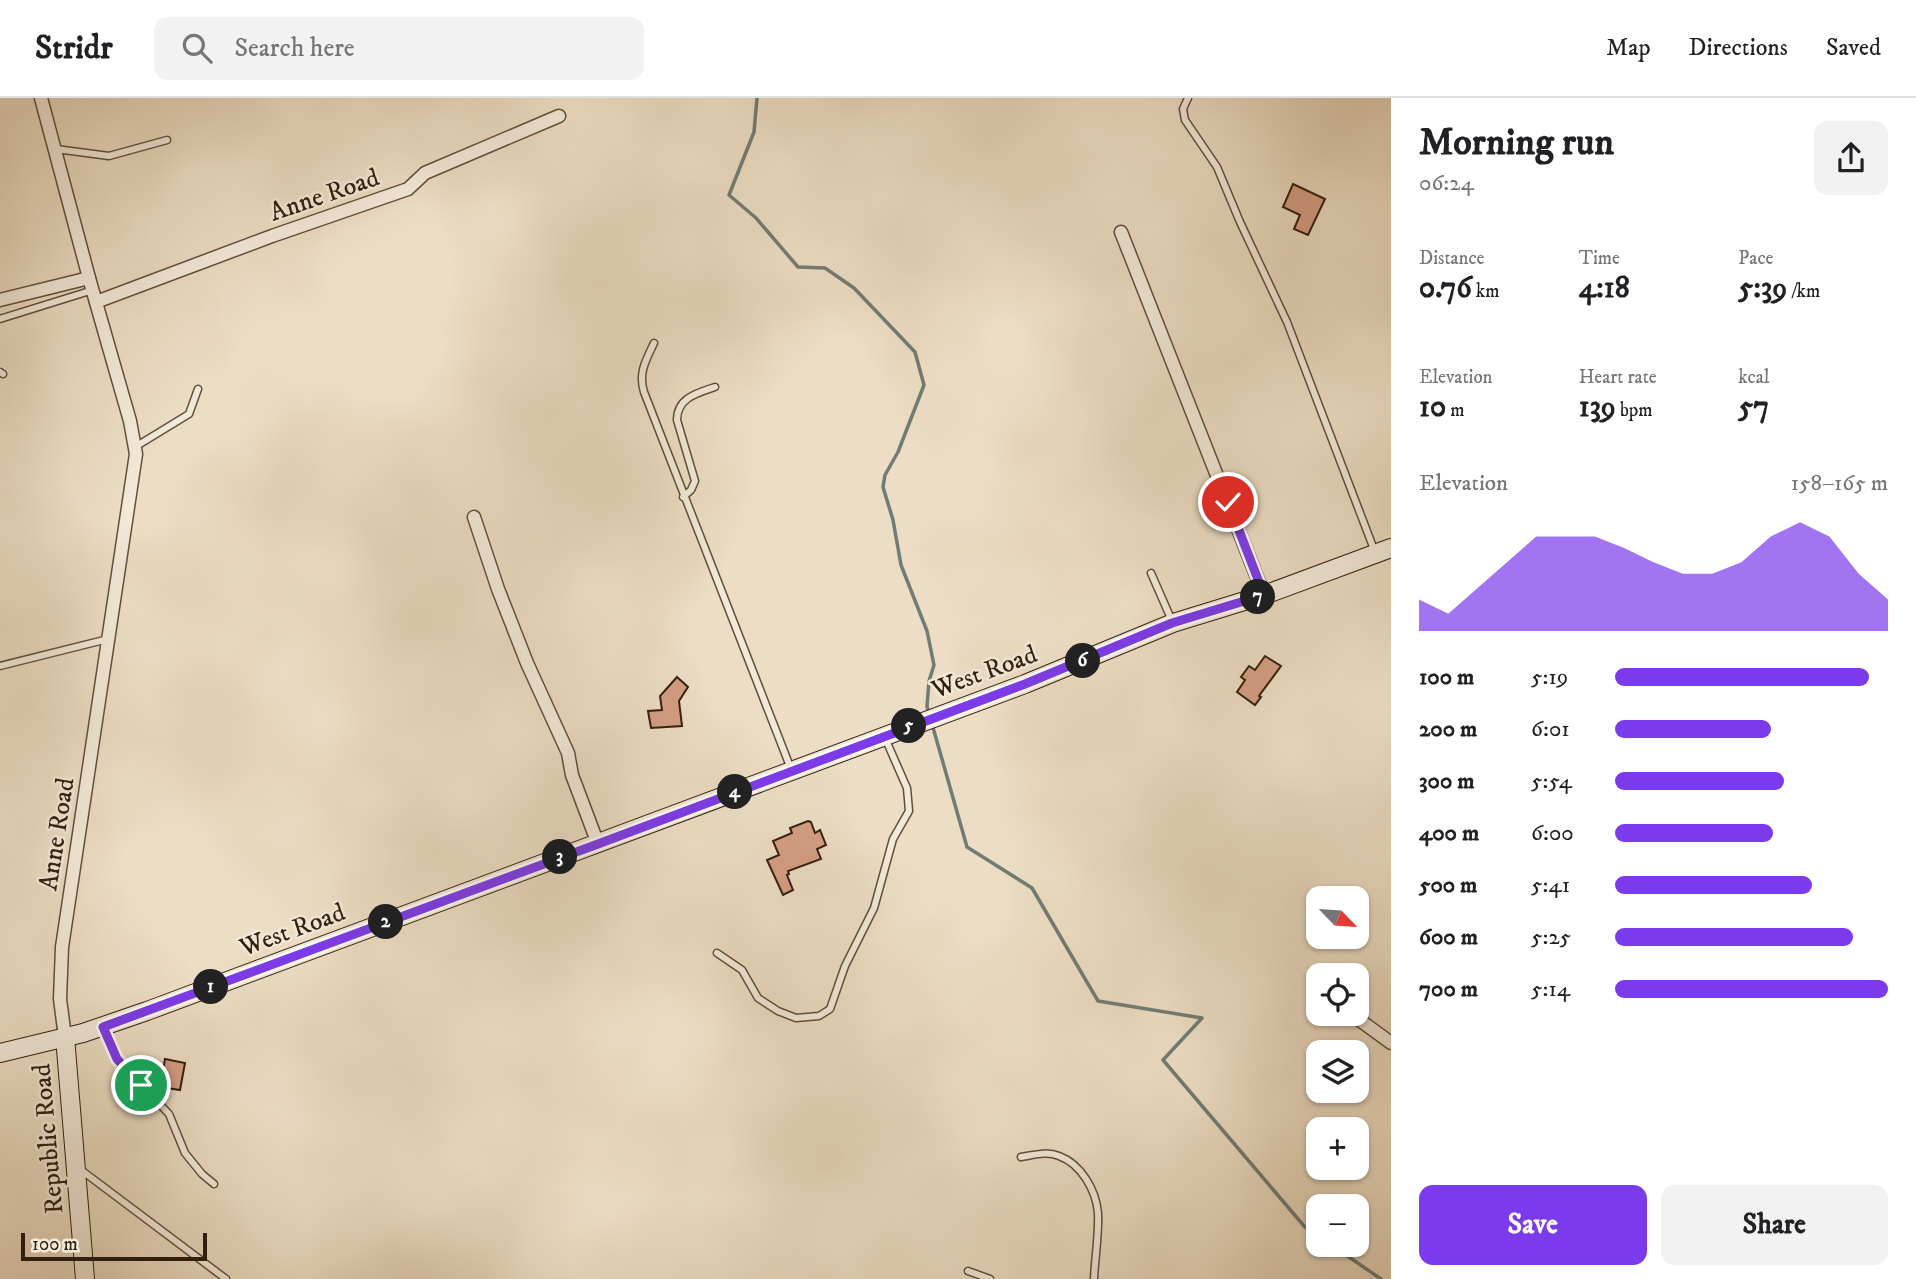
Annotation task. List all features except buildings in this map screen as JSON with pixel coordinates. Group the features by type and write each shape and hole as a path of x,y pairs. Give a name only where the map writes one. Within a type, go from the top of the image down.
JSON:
{"street":[{"name":"Anne Road","path":"41,98 135,447 110,639 61,956 60,999 65,1037"},
{"name":"Anne Road","path":"0,300 93,290 272,236 408,189 425,173 559,116"},
{"path":"1121,232 1264,595"},
{"path":"474,517 527,663 568,753 572,775 598,844"},
{"name":"West Road","path":"0,1053 103,1027 884,737 1079,663 1172,623 1264,595 1383,551"},
{"path":"1368,1026 1391,1043"},
{"name":"Republic Road","path":"65,1037 85,1279"}],"lane":[{"path":"1188,98 1183,109 1187,125 1217,167 1283,311 1383,551"},
{"path":"55,149 109,156 167,140"},
{"path":"0,319 93,290"},
{"path":"654,343 643,366 641,383 683,497 792,771"},
{"path":"683,497 691,490 695,481 677,412 685,399 715,387"},
{"path":"135,447 189,414 198,390"},
{"path":"1151,573 1172,623"},
{"path":"0,666 110,639"},
{"path":"717,953 742,970 758,998 778,1011 796,1018 819,1016 830,1009 845,966 874,908 893,839 908,811 907,788 884,737"},
{"path":"103,1027 117,1059 169,1114 185,1153 214,1184"},
{"path":"1021,1157 1045,1153 1059,1155 1075,1165 1085,1178 1098,1211 1094,1279"},
{"path":"76,1167 226,1279"},
{"path":"968,1271 990,1279"}],"waterway":[{"path":"757,98 754,132 729,195 756,218 798,267 825,268 854,288 915,352 924,385 898,452 885,475 883,487 893,520 901,565 927,631 934,665 929,681 929,714"},
{"path":"932,724 967,847 1032,888 1098,1001 1202,1018 1163,1060 1306,1227"},
{"path":"1349,1257 1381,1279"}],"route":[{"path":"141,1085 117,1059 103,1027 1025,684 1172,623 1264,595 1228,502"}]}
